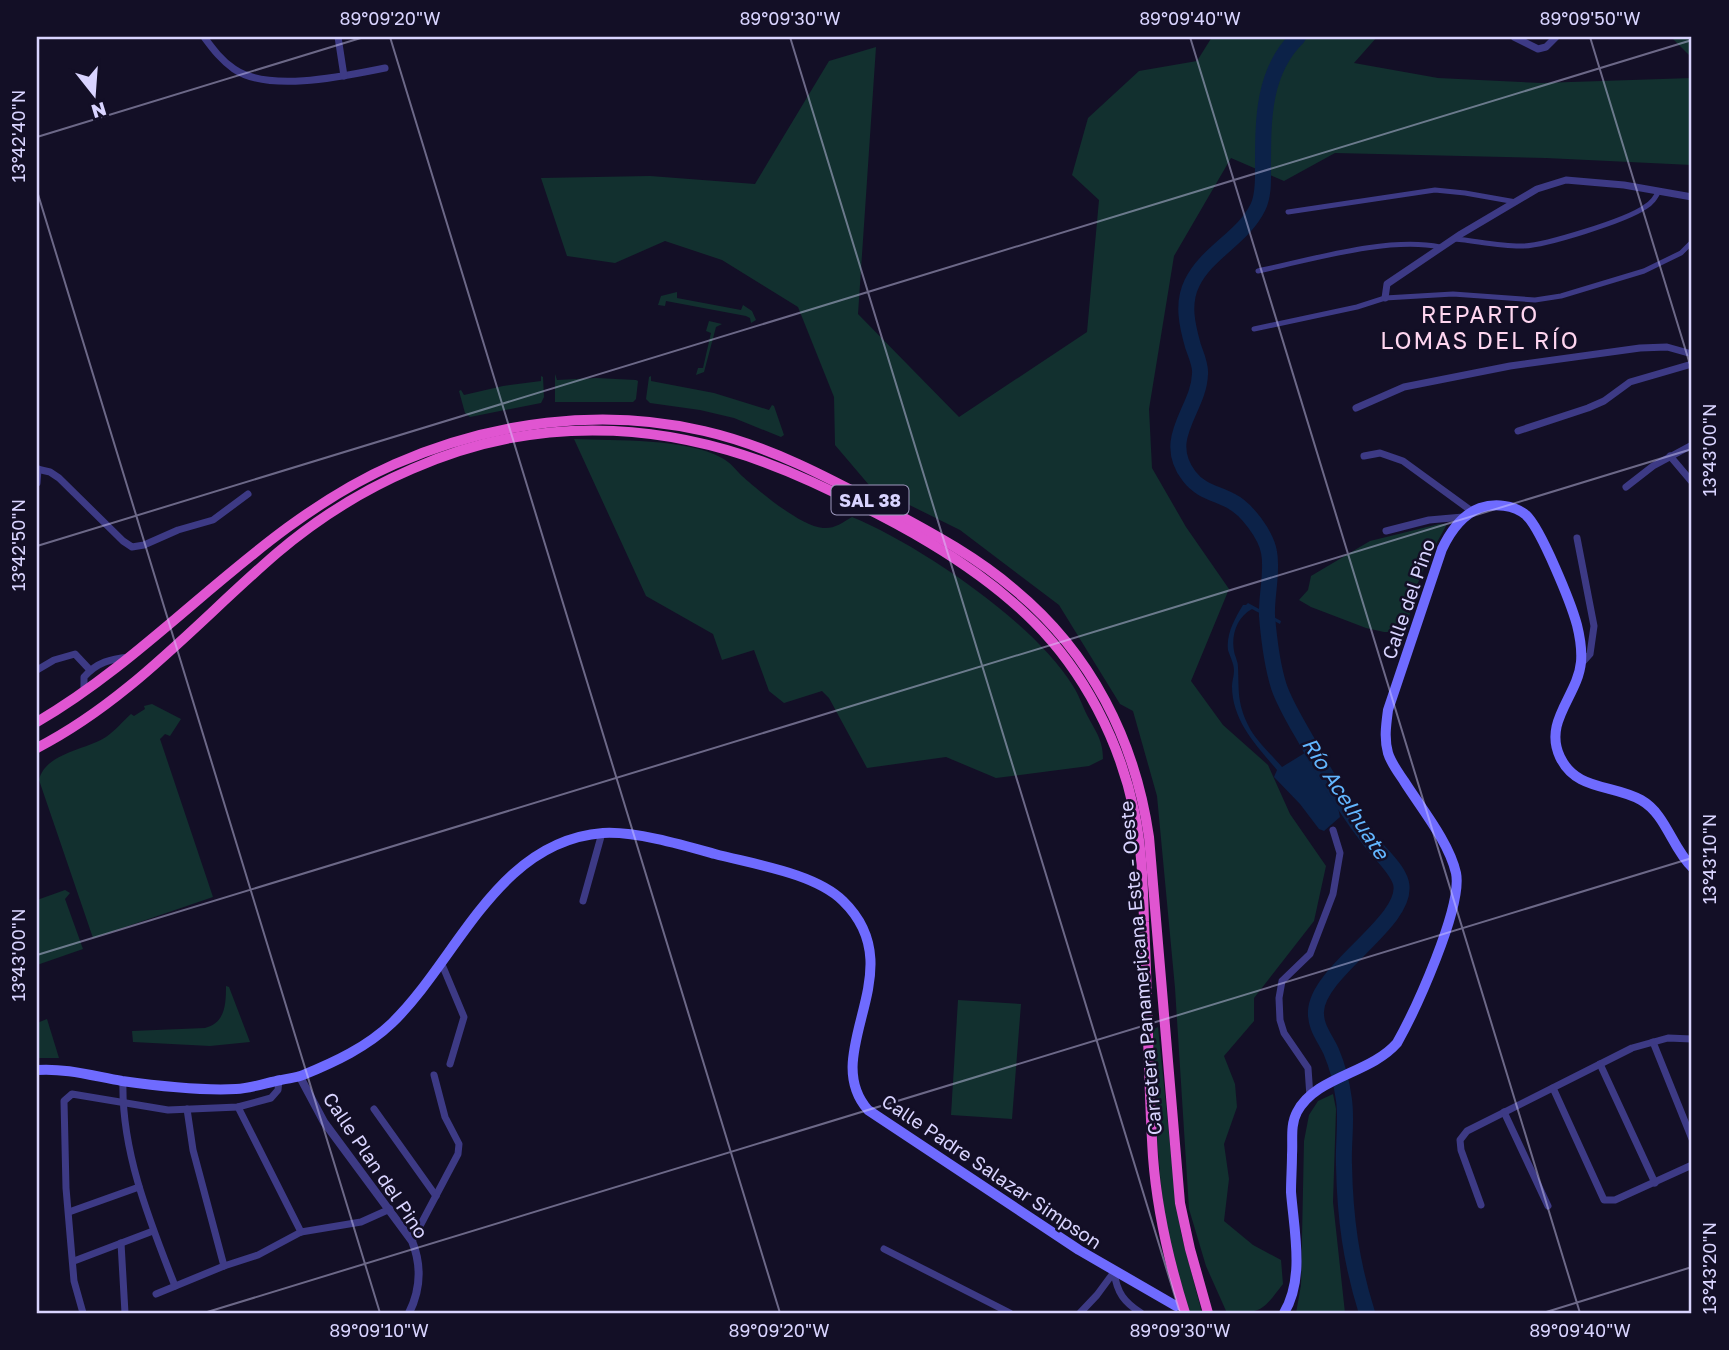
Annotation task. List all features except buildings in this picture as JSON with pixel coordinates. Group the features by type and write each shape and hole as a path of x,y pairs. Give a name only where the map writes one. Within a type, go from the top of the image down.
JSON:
{"highway":[{"name":"Carretera Panamericana Este - Oeste","path":"37,722 130,657 265,545 334,496 393,465 480,435 540,423 584,420 645,422 705,431 743,442 844,486 957,549 1016,590 1058,632 1100,689 1115,717 1133,762 1149,837 1179,1193 1190,1249 1208,1313"},
{"name":"Carretera Panamericana Este - Oeste","path":"37,748 78,724 133,684 278,553 332,512 417,466 514,438 559,431 611,430 654,433 702,442 751,456 825,488 947,555 994,586 1045,634 1086,690 1108,730 1125,776 1138,830 1144,911 1153,1163 1164,1238 1180,1310"}],"main road":[{"path":"1468,515 1493,505 1517,509 1526,516 1544,543 1577,625 1581,664 1579,676 1558,720 1556,741 1567,769 1587,783 1628,794 1645,802 1692,867"},
{"name":"Calle del Pino","path":"1310,1097 1322,1086 1366,1068 1388,1053 1403,1032 1447,930 1454,907 1457,884 1452,861 1391,761 1385,740 1385,728 1388,710 1442,550 1451,533 1468,515"},
{"name":"Calle Padre Salazar Simpson","path":"37,1070 71,1071 123,1081 217,1090 253,1087 300,1077 351,1053 394,1021 494,892 516,871 562,843 602,833 618,833 712,853 787,873 819,885 837,896 850,909 865,932 871,952 866,999 852,1070 860,1100 868,1110 1114,1272 1180,1310"},
{"path":"1284,1313 1292,1297 1296,1272 1291,1189 1292,1129 1298,1111 1310,1097"}],"street":[{"path":"204,37 219,57 236,71 257,79 310,81 385,68"},
{"path":"338,37 344,76"},
{"path":"1514,37 1538,50 1546,47 1556,37"},
{"path":"1385,298 1387,284 1537,189 1566,180 1692,197"},
{"path":"1288,212 1435,190 1516,202"},
{"path":"1455,239 1521,246 1538,245 1623,219 1655,200 1659,191"},
{"path":"1254,329 1357,307 1385,298 1452,295 1535,300 1561,296 1644,271 1681,253 1692,242"},
{"path":"1258,271 1356,250 1421,243 1443,248"},
{"path":"1356,408 1404,387 1510,366 1640,348 1667,347 1692,354"},
{"path":"1518,432 1604,401 1630,382 1692,364"},
{"path":"1626,487 1653,466 1692,445"},
{"path":"1364,456 1380,453 1403,461 1468,515"},
{"path":"1670,456 1692,482"},
{"path":"37,483 38,469 60,478 132,547 213,520 248,494"},
{"path":"1386,531 1429,520 1468,515"},
{"path":"1577,538 1594,626 1590,654 1581,664"},
{"path":"37,670 54,660 75,654 90,670"},
{"path":"84,691 84,677 90,670 108,659 130,657"},
{"path":"1310,1097 1308,1068 1284,1033 1280,1020 1279,998 1283,981 1310,954 1334,894 1340,853 1333,830"},
{"path":"583,901 602,833"},
{"path":"441,962 464,1017 450,1065"},
{"path":"1481,1205 1461,1150 1460,1140 1467,1131 1632,1048 1668,1038 1692,1039"},
{"path":"1653,1042 1692,1139"},
{"path":"1600,1064 1655,1183"},
{"path":"412,1241 458,1154 458,1144 445,1117 434,1075"},
{"name":"Calle Plan del Pino","path":"300,1077 324,1122 412,1241 420,1275 409,1313"},
{"path":"83,1313 76,1291 69,1212 64,1101 68,1096 72,1094 168,1110 238,1107 271,1098 278,1090 279,1080"},
{"path":"123,1081 122,1103 138,1187 175,1286"},
{"path":"1553,1088 1604,1200 1615,1200 1692,1165"},
{"path":"238,1107 301,1232"},
{"path":"187,1109 193,1150 224,1266"},
{"path":"374,1109 436,1196"},
{"path":"1503,1112 1548,1206"},
{"path":"69,1212 138,1187"},
{"path":"156,1294 258,1255 301,1232 361,1222 390,1209"},
{"path":"74,1261 153,1231"},
{"path":"121,1243 125,1313"},
{"path":"884,1249 1010,1313"},
{"path":"1080,1313 1114,1272"},
{"path":"1114,1272 1120,1296 1141,1313"}],"green space":[{"path":"1212,37 1377,37 1354,63 1438,78 1541,83 1692,78 1692,165 1335,153 1284,181 1231,158 1174,256 1149,409 1152,468 1186,527 1229,589 1191,681 1223,725 1268,765 1290,814 1326,866 1314,921 1254,998 1254,1021 1224,1056 1235,1084 1237,1107 1224,1144 1229,1179 1224,1221 1253,1245 1281,1260 1283,1284 1261,1309 1239,1313 1227,1313 1206,1266 1189,1209 1175,988 1157,796 1133,711 1120,704 1059,605 960,530 869,485 835,445 834,397 798,307 722,260 665,241 615,263 567,256 541,178 650,176 755,184 829,61 876,47 858,314 959,417 1087,332 1099,200 1072,175 1088,118 1139,71 1197,61"},
{"path":"1671,37 1692,37 1692,58"},
{"path":"677,292 677,298 741,310 743,305 752,311 756,320 751,323 746,316 666,301 665,306 658,305 661,296"},
{"path":"709,321 722,324 716,327 704,372 696,375 698,368 703,368 711,333 706,331"},
{"path":"555,374 557,380 636,380 636,399 633,402 555,402"},
{"path":"541,376 544,397 541,403 470,417 465,413 459,391 461,390 464,395 541,381"},
{"path":"651,376 651,381 714,393 769,410 772,405 784,435 781,437 734,418 650,403 646,399"},
{"path":"574,439 671,444 707,452 728,462 769,499 803,521 827,528 852,517 910,546 974,588 1004,612 1055,662 1075,689 1096,731 1102,746 1103,759 1089,766 996,778 946,757 867,768 829,698 822,691 784,703 769,691 754,650 722,660 713,634 646,596"},
{"path":"1447,524 1417,587 1409,627 1401,626 1394,632 1366,628 1299,600 1308,590 1311,576 1370,541"},
{"path":"152,704 181,719 170,736 165,734 160,739 213,897 93,938 39,780 49,764 67,753 106,737 131,714 134,716 145,709 144,706"},
{"path":"65,890 70,893 65,899 83,949 37,965 37,900"},
{"path":"226,986 229,987 250,1042 210,1046 133,1042 132,1031 212,1026 223,1012"},
{"path":"958,1000 1021,1004 1012,1119 951,1115"},
{"path":"47,1019 59,1058 37,1058 37,1023"},
{"path":"1158,1027 1181,1233 1202,1313 1189,1313 1165,1216 1155,1097 1153,1034"},
{"path":"1333,1094 1336,1109 1333,1202 1345,1313 1296,1313 1301,1285 1304,1141 1309,1115 1318,1101"}],"water":[{"path":"1248,603 1281,621 1280,624 1252,609 1242,617 1236,627 1233,645 1238,665 1242,710 1255,736 1282,767 1308,751 1338,806 1340,817 1324,831 1319,829 1274,777 1277,770 1247,732 1236,711 1232,686 1234,668 1228,650 1228,638 1237,615 1243,605"}],"waterway":[{"name":"Río Acelhuate","path":"1298,37 1286,50 1278,65 1267,96 1263,186 1258,207 1243,228 1207,262 1189,291 1187,322 1200,374 1194,400 1179,437 1178,449 1181,462 1193,481 1237,505 1249,516 1264,538 1270,560 1267,608 1269,634 1279,687 1338,795 1401,883 1400,898 1392,913 1331,979 1321,995 1316,1011 1343,1094 1347,1222 1367,1313"}],"district":[{"name":"REPARTO LOMAS DEL RÍO","path":"1480,327"}]}
